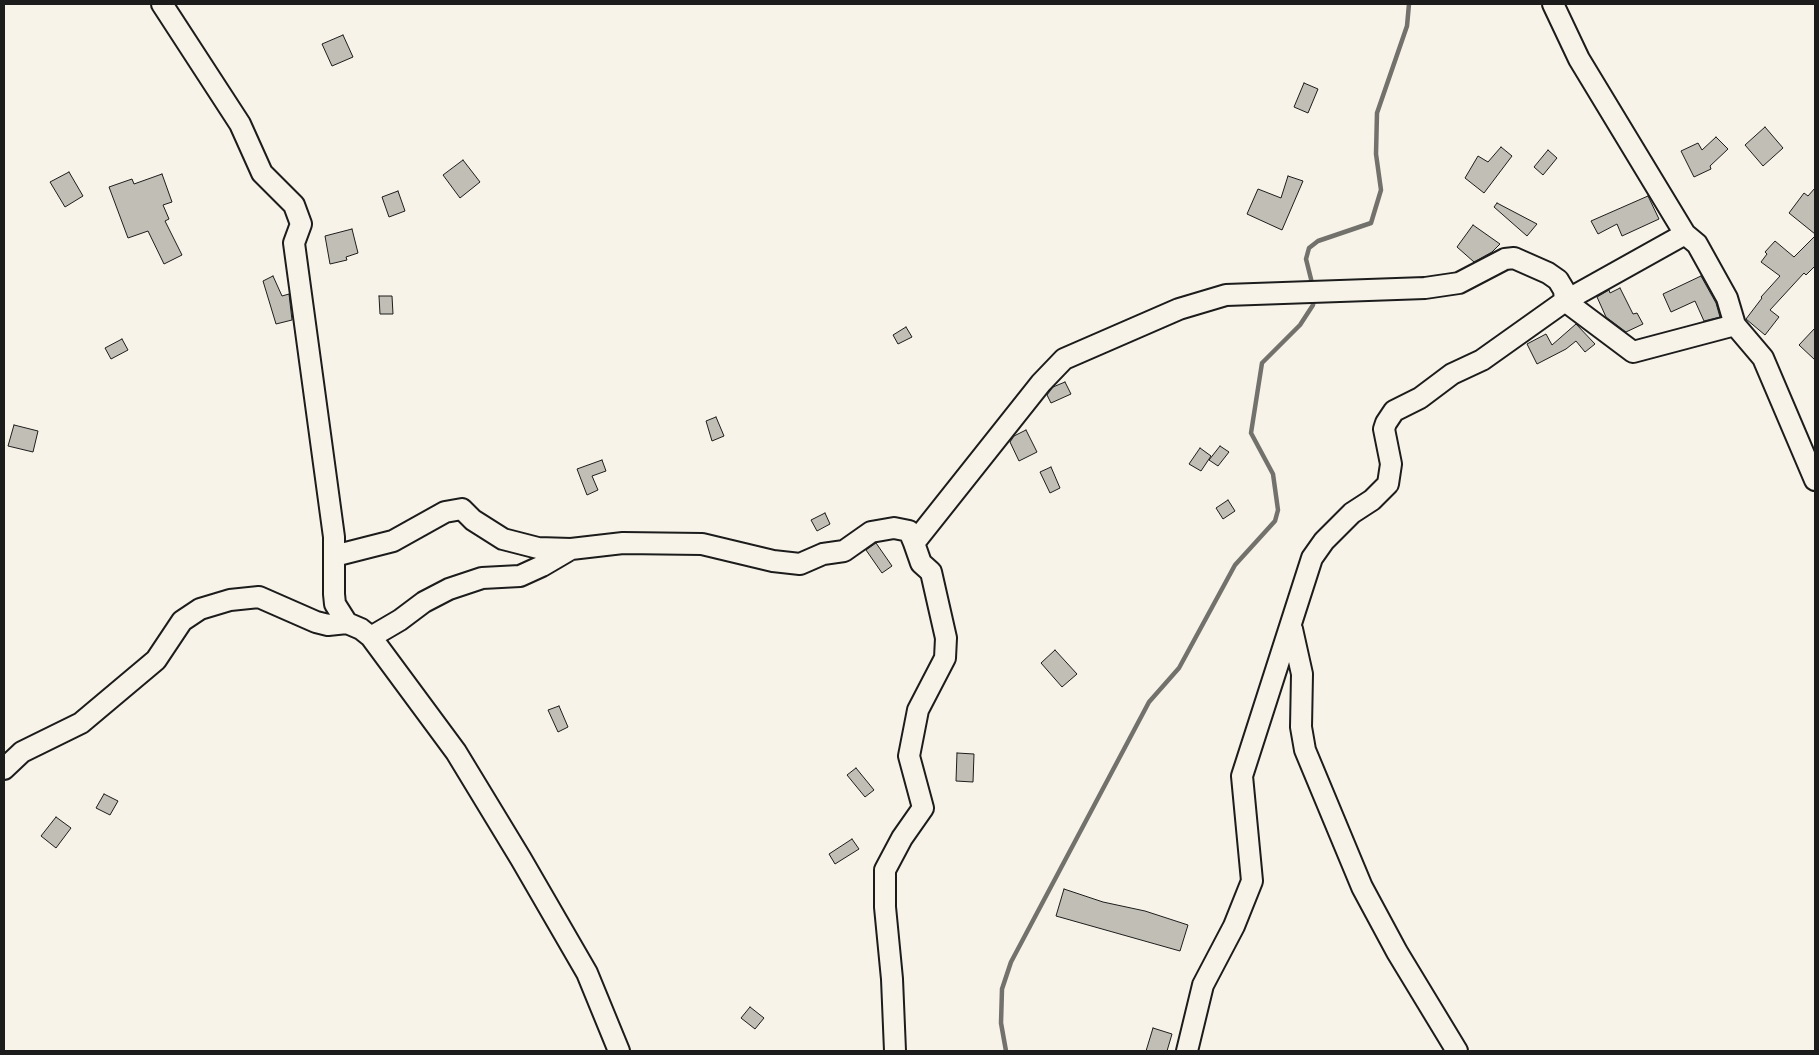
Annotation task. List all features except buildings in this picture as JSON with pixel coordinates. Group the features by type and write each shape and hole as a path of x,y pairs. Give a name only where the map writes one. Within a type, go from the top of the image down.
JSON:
{"street":[{"path":"162,4 240,124 262,172 294,205 301,224 294,243 334,537 335,604 346,623"},
{"path":"1553,4 1579,59 1685,234 1697,244 1727,298 1735,326 1763,358 1815,480"},
{"path":"1187,1051 1203,985 1234,926 1252,881 1242,776 1292,627 1312,558 1324,541 1352,512 1372,500 1388,484 1390,464 1384,429 1394,411 1425,394 1452,374 1482,360 1565,301 1685,234"},
{"path":"914,543 1041,383 1064,359 1179,309 1226,295 1425,288 1459,283 1505,259 1514,258 1548,273 1558,280 1564,290 1565,301 1633,352 1735,326"},
{"path":"334,556 393,541 445,512 462,510 503,539 538,548 571,549 624,543 702,544 773,561 800,564 823,554 844,551 871,532 894,528 909,531 921,563 930,572 946,638 945,658 918,710 909,756 923,808 902,838 885,870 885,907 892,979 895,1051"},
{"path":"371,637 400,620 424,602 449,589 482,578 520,576 571,549"},
{"path":"4,769 22,752 81,723 89,717 156,660 182,621 200,610 230,600 259,597 316,622 328,625 346,623 361,629 371,637 456,752 522,858 587,973 619,1051"},
{"path":"1292,627 1302,674 1301,727 1305,750 1362,887 1397,952 1457,1051"}],"waterway":[{"path":"1313,287 1306,259 1309,248 1318,241 1371,223 1381,190 1376,154 1377,113 1407,26 1409,4"},
{"path":"1006,1051 1001,1023 1002,989 1011,962 1149,702 1179,668 1235,565 1275,521 1278,510 1273,474 1251,433 1262,363 1300,325 1313,305 1314,297"}]}
